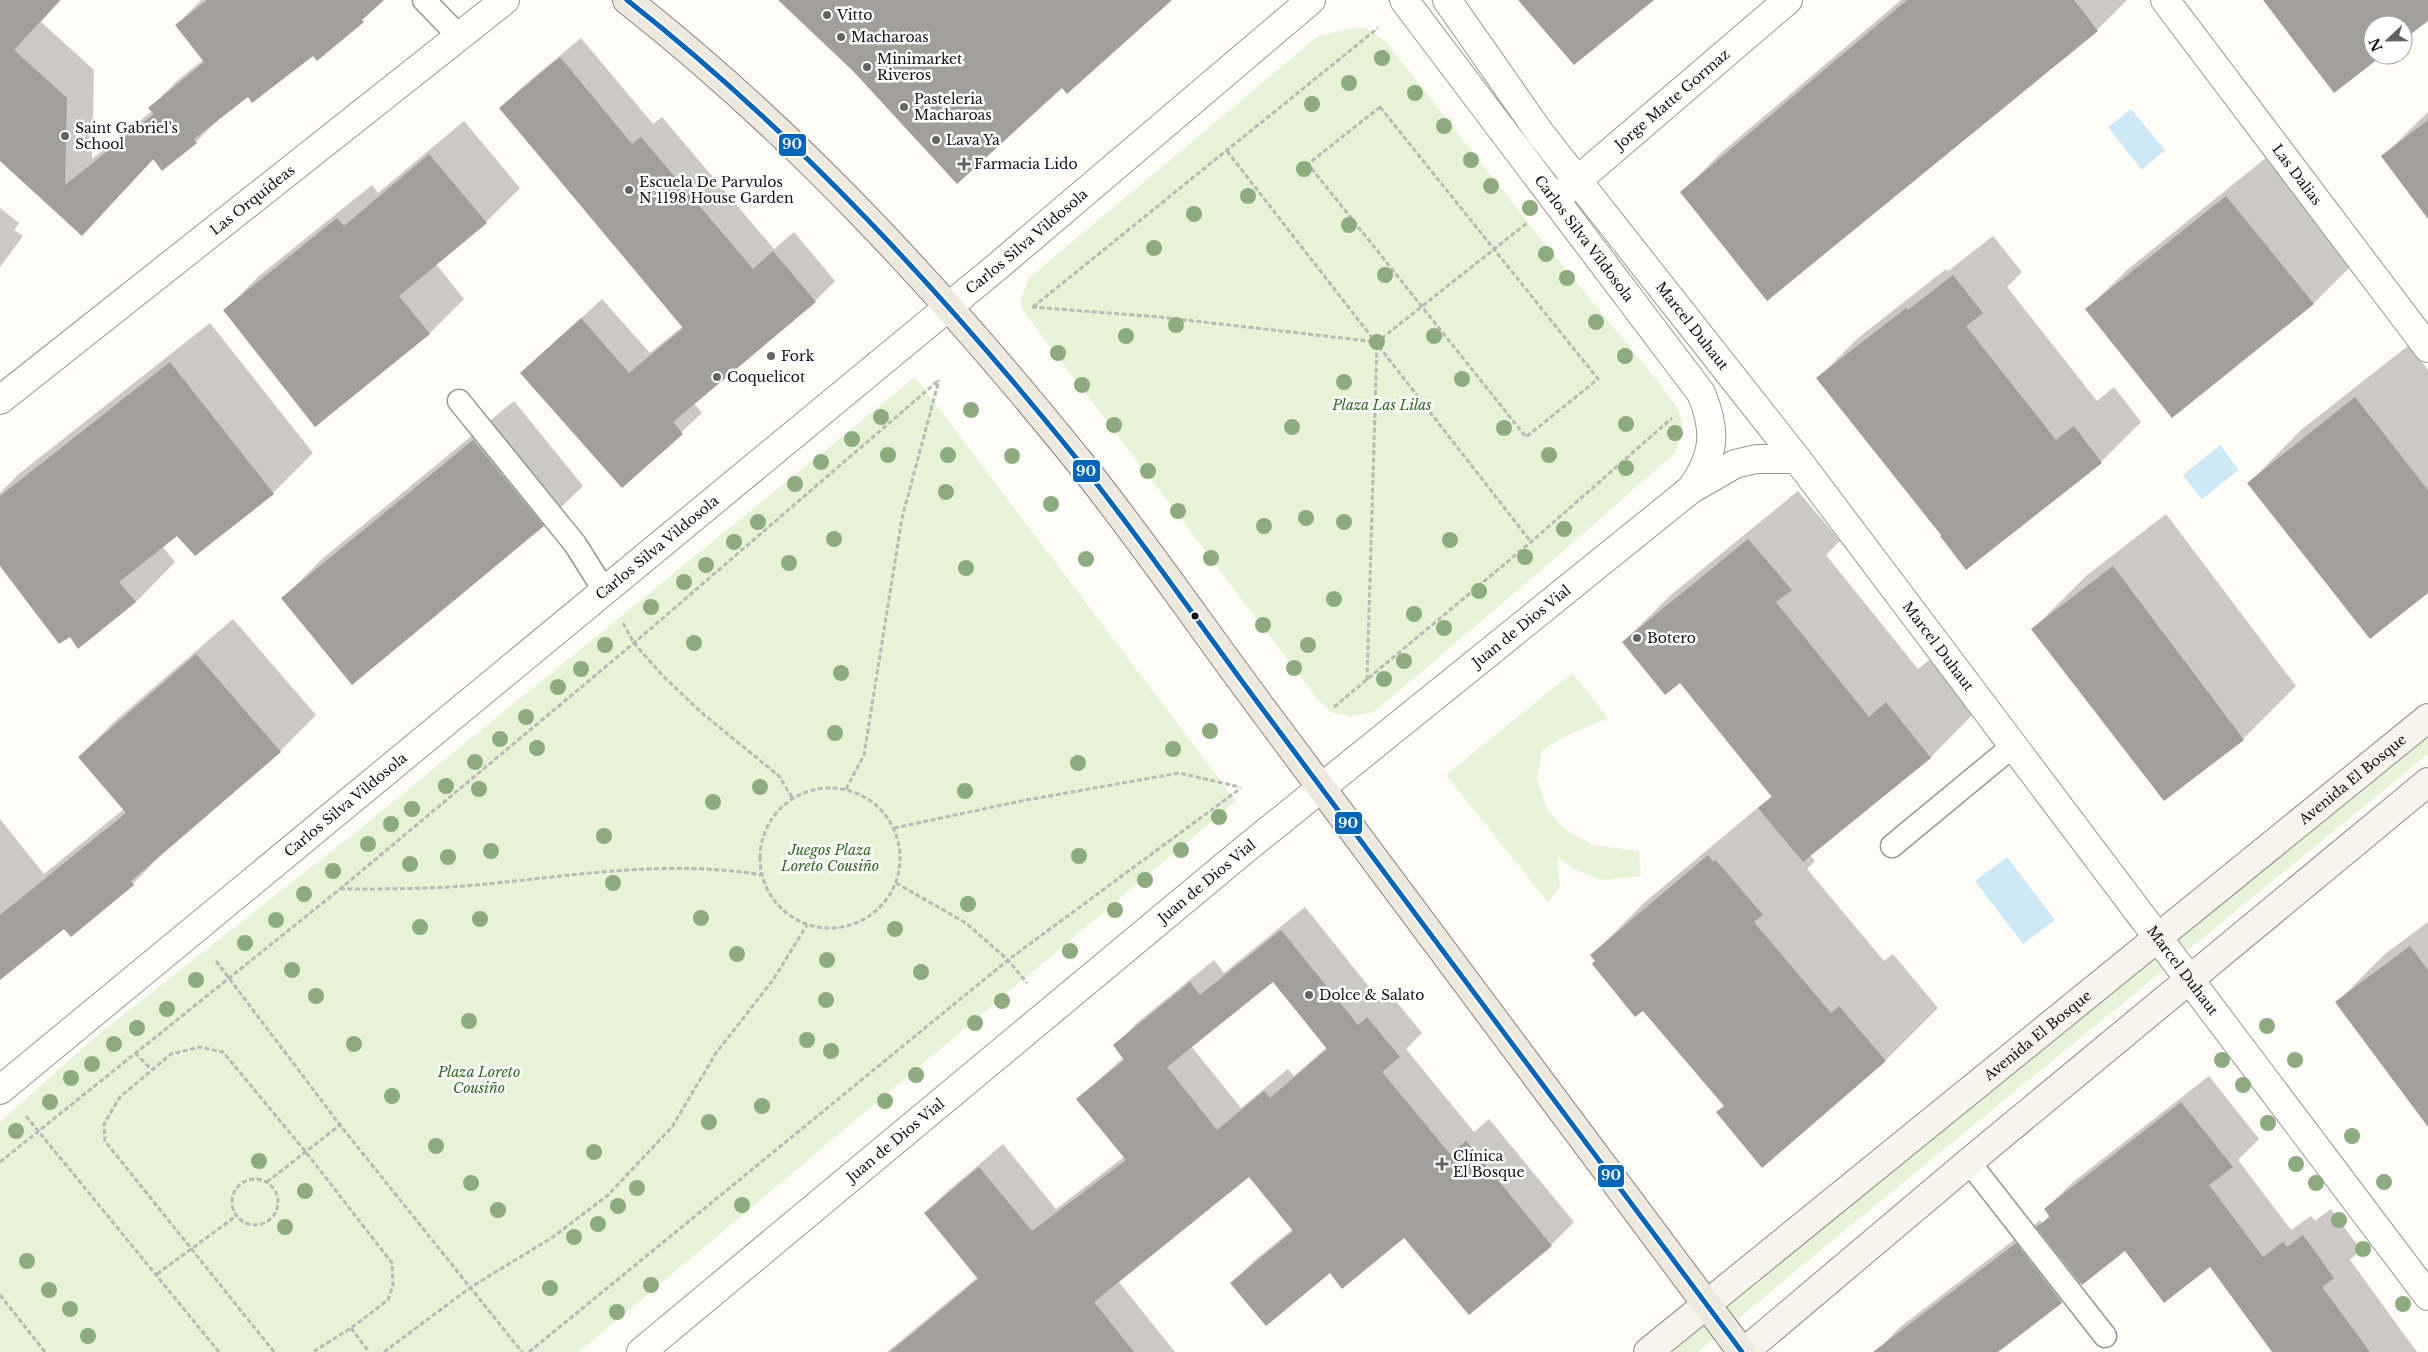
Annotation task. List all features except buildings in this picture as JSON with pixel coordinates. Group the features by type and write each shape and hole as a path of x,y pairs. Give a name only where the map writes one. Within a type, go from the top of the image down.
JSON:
{"main road":[{"path":"627,0 674,37 801,153 906,259 1080,463 1743,1352"}],"street":[{"name":"Las Orquídeas","path":"0,400 505,0"},
{"name":"Carlos Silva Vildosola","path":"1,1089 948,306 1311,0"},
{"name":"Marcel Duhaut","path":"1447,0 1540,133 1797,459 2428,1296"},
{"name":"Jorge Matte Gormaz","path":"1556,198 1788,0"},
{"name":"Las Dalias","path":"2165,0 2428,348"},
{"name":"Carlos Silva Vildosola","path":"1406,2 1556,198 1701,393 1709,412 1712,434 1711,447 1702,473 1690,490"},
{"name":"Juan de Dios Vial","path":"641,1352 1049,1011 1322,787 1690,490 1735,464 1756,459 1797,459"},
{"name":"Avenida El Bosque","path":"1648,1352 2428,718"},
{"path":"1743,1352 2428,782"}],"lane":[{"path":"424,0 460,36"},
{"path":"459,401 575,544 604,590"},
{"path":"1892,846 2013,746"},
{"path":"1969,1162 2105,1336"}],"path":[{"path":"1406,2 1227,151 1032,307 1160,317 1377,342 1503,244"},
{"path":"1380,107 1495,250 1598,379 1526,437 1308,164 1380,107"},
{"path":"1227,151 1531,542"},
{"path":"1367,680 1377,342"},
{"path":"0,1162 340,889 634,643 939,380 902,518 864,755 846,789"},
{"path":"1334,707 1531,542 1701,393"},
{"path":"604,590 634,643 662,676 702,713 779,776 793,799"},
{"path":"529,1352 1008,960 1240,788 1179,774 1021,801 894,828"},
{"path":"823,788 846,789 865,797 876,806 894,828 899,846 900,865 896,883 885,901 863,919 850,925 828,928 807,925 787,914 772,896 762,875 760,856 762,837 771,820 783,805 793,799 802,794 823,788"},
{"path":"340,889 473,886 623,870 723,868 762,875"},
{"path":"896,883 966,923 1008,960 1049,1011"},
{"path":"384,1352 471,1287 553,1237 608,1195 672,1127 716,1053 774,980 807,925"},
{"path":"194,929 229,979 340,1125 522,1352"},
{"path":"274,1352 105,1141 104,1124 120,1097 171,1054 200,1047 223,1052 392,1262 393,1285 388,1300 352,1328 313,1352"},
{"path":"135,1053 151,1069"},
{"path":"1,1089 39,1131 219,1352"},
{"path":"267,1182 340,1125"},
{"path":"251,1179 267,1182 277,1194 278,1201 274,1215 263,1224 256,1226 242,1222 236,1216 231,1201 237,1187 251,1179"},
{"path":"157,1274 236,1216"},
{"path":"0,1295 45,1352"},
{"path":"352,1328 369,1352"}],"green space":[{"name":"Plaza Las Lilas","path":"1366,28 1386,42 1533,229 1664,389 1679,412 1682,425 1675,453 1553,560 1374,712 1350,716 1330,712 1316,697 1021,308 1021,298 1029,278 1317,37 1347,29"},
{"name":"Plaza Loreto Cousiño","path":"915,377 1236,801 579,1352 0,1352 0,1122 94,1038 357,831"},
{"path":"1572,673 1608,718 1570,734 1542,750 1537,779 1548,811 1566,830 1593,845 1639,851 1641,876 1602,880 1572,868 1557,856 1560,887 1548,902 1446,775"},
{"path":"2428,727 2428,754 1698,1352 1667,1352 1764,1276 1955,1120"}],"water":[{"path":"2131,109 2165,150 2142,170 2108,127"},
{"path":"2220,445 2239,470 2202,499 2183,475"},
{"path":"2007,857 2055,920 2023,944 1975,881"}],"transit line":[{"name":"90","path":"627,0 750,104 808,160 920,275 1026,397 1126,522 1243,683 1742,1352"}],"place":[{"name":"Vitto","path":"827,15"},
{"name":"Macharoas","path":"841,37"},
{"name":"Minimarket Riveros","path":"867,67"},
{"name":"Pasteleria Macharoas","path":"904,107"},
{"name":"Saint Gabriel's School","path":"65,136"},
{"name":"Lava Ya","path":"936,140"},
{"name":"Farmacia Lido","path":"964,164"},
{"name":"Escuela De Parvulos N°1198 House Garden","path":"629,190"},
{"name":"Fork","path":"771,356"},
{"name":"Coquelicot","path":"717,377"},
{"name":"Botero","path":"1637,638"},
{"name":"Dolce & Salato","path":"1309,995"},
{"name":"Clínica El Bosque","path":"1442,1164"}],"park label":[{"name":"Juegos Plaza Loreto Cousiño","path":"830,858"}]}
